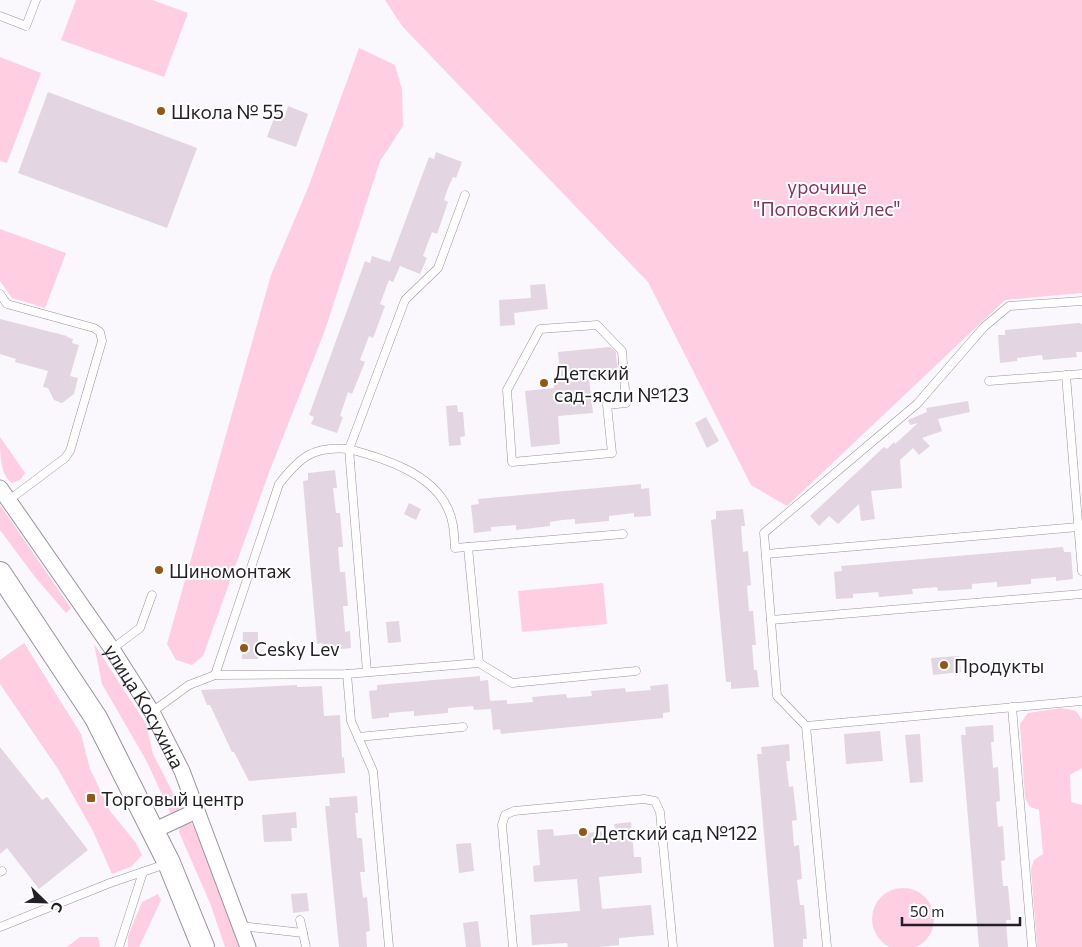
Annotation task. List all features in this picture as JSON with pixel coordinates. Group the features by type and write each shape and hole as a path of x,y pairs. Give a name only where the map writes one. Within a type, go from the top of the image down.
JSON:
{"main road":[{"path":"3,583 96,718 169,863 203,947"}],"street":[{"name":"улица Косухина","path":"4,494 112,649 152,712 182,771 248,947"},
{"path":"154,831 196,810"}],"lane":[{"path":"0,16 26,26 36,0"},
{"path":"366,672 349,449 405,300 438,268 465,195"},
{"path":"0,294 7,304 94,328 100,332 102,341 70,450 65,458 4,494"},
{"path":"827,947 806,726 777,696 764,533 917,404 984,327 1009,306 1082,301"},
{"path":"597,325 622,351 626,403 607,405 612,453 512,462 507,390 540,329 597,325"},
{"path":"989,381 1082,374"},
{"path":"1066,375 1082,571"},
{"path":"215,675 279,484 295,464 312,452 334,448 349,449 394,464 433,488 447,506 453,522 455,548 623,534"},
{"path":"766,554 1078,528"},
{"path":"468,548 479,663"},
{"path":"771,620 1082,594"},
{"path":"112,649 142,624 152,596"},
{"path":"152,712 189,685 215,675 347,674 479,663 512,683 636,671"},
{"path":"347,674 351,721 373,771 389,947"},
{"path":"806,726 1082,701"},
{"path":"1012,706 1032,947"},
{"path":"358,737 462,727"},
{"path":"513,947 502,825 505,815 514,811 644,799 655,801 660,812 673,947"},
{"path":"0,927 110,883 169,863"},
{"path":"118,947 143,872"},
{"path":"300,920 306,947"},
{"path":"240,926 303,933"}],"green space":[{"path":"76,0 152,0 188,13 164,77 61,40"},
{"name":"урочище \"Поповский лес\"","path":"385,0 1082,0 1082,293 1005,300 787,506 751,485 648,282 402,26"},
{"path":"359,48 395,65 402,90 403,126 380,161 325,330 268,475 203,656 192,665 176,660 167,644 271,275 308,188"},
{"path":"0,57 41,73 7,163 0,161"},
{"path":"0,229 66,253 45,308 12,298 0,281"},
{"path":"0,437 25,473 20,480 12,483 5,475 3,469"},
{"path":"0,505 71,608 66,613 35,577 0,530"},
{"path":"603,583 607,624 522,632 518,591"},
{"path":"24,643 81,734 90,769 110,811 136,843 142,855 132,866 112,874 93,831 58,769 0,684 0,660"},
{"path":"94,644 146,724 153,754 180,807 178,812 171,814 146,760 102,684"},
{"path":"1062,708 1076,711 1082,720 1082,768 1070,775 1071,802 1082,805 1082,947 1037,947 1031,869 1034,860 1043,854 1039,810 1030,807 1025,798 1020,724 1028,713"},
{"path":"189,820 197,831 239,947 225,947 210,903 179,832 180,826"},
{"path":"903,888 920,893 925,897 929,902 934,919 929,936 925,941 920,945 903,950 886,945 881,941 877,936 872,919 877,902 881,897 886,893"},
{"path":"158,894 161,900 139,947 128,947 128,936 142,902"},
{"path":"80,937 98,937 100,947 67,947"}],"building":[{"path":"48,92 197,148 167,228 18,173"},
{"path":"288,106 308,114 296,147 267,137 276,113 285,116"},
{"path":"436,152 462,162 456,178 453,177 448,188 444,200 448,202 437,234 432,232 423,256 427,258 420,274 400,266 393,282 389,280 380,304 385,306 373,338 369,336 360,360 365,362 352,394 348,392 340,416 343,417 337,433 311,424 314,417 309,415 365,261 370,263 372,256 390,262 429,157 434,159"},
{"path":"545,284 548,309 514,313 515,325 500,326 499,300 531,298 530,285"},
{"path":"0,319 67,336 73,339 72,343 79,345 70,376 78,378 74,394 62,403 54,400 48,388 43,387 48,371 15,362 16,359 0,354"},
{"path":"1082,324 1082,352 1076,352 1077,357 1043,360 1042,355 1017,358 1017,361 1000,363 998,335 1005,335 1005,330"},
{"path":"610,347 616,352 618,376 589,379 593,413 558,416 560,444 531,447 525,391 554,388 554,381 561,381 558,352"},
{"path":"968,401 970,412 938,419 942,431 922,438 930,446 919,455 913,448 900,460 902,488 871,491 875,519 861,521 859,504 838,524 829,516 819,526 810,516 884,447 887,449 894,442 895,444 918,423 910,425 908,420 927,412 926,408"},
{"path":"457,405 458,412 463,412 465,436 460,437 461,445 449,446 446,406"},
{"path":"706,417 719,441 707,448 695,423"},
{"path":"335,470 337,488 333,488 336,513 340,513 343,547 338,547 340,572 345,572 348,606 343,606 345,632 350,631 351,648 323,651 322,643 317,644 303,481 308,480 308,473"},
{"path":"641,484 641,489 649,488 651,516 634,517 634,513 609,516 609,521 575,524 575,519 562,520 550,522 550,526 516,530 516,525 491,527 491,531 474,533 471,505 479,504 478,499"},
{"path":"409,503 421,509 416,520 404,514"},
{"path":"743,509 745,526 741,526 743,552 748,551 751,585 747,586 749,611 753,611 756,645 752,645 754,670 757,670 759,687 731,689 731,682 726,682 711,520 716,519 716,511"},
{"path":"1063,547 1064,552 1071,552 1073,579 1056,581 1056,577 1031,579 1031,584 997,587 997,582 972,584 972,589 938,591 937,587 912,589 913,594 879,597 878,592 853,594 853,598 836,599 834,572 842,571 841,566"},
{"path":"399,621 401,642 388,643 386,622"},
{"path":"243,632 258,632 258,659 242,659"},
{"path":"959,656 961,672 933,675 931,658"},
{"path":"480,676 480,681 488,680 490,701 507,700 507,704 533,702 532,697 566,694 567,698 592,696 591,691 625,688 626,692 651,690 650,686 668,684 670,712 663,713 663,718 501,734 500,729 493,730 491,709 474,710 473,706 448,708 448,713 414,716 414,711 389,713 389,717 372,719 369,691 377,690 377,685"},
{"path":"297,685 297,687 322,686 324,716 340,715 342,758 344,757 345,773 249,781 234,752 232,752 210,705 207,705 201,690"},
{"path":"993,725 994,742 991,742 993,768 998,767 1000,801 996,802 998,827 1003,826 1005,860 1001,861 1003,886 1008,886 1011,920 1006,920 1008,947 979,947 961,735 966,735 965,727"},
{"path":"880,731 883,761 846,764 844,734"},
{"path":"920,734 923,782 910,783 905,735"},
{"path":"789,744 790,761 786,761 789,787 793,786 797,820 792,821 794,846 799,845 802,879 797,880 800,905 804,905 807,939 803,939 803,947 774,947 757,754 762,754 761,747"},
{"path":"0,747 42,800 47,797 88,850 39,889 7,848 0,854"},
{"path":"357,796 358,813 355,813 357,838 362,838 365,872 360,872 363,898 367,897 370,931 366,932 367,947 339,947 325,806 330,806 329,798"},
{"path":"296,812 297,828 291,828 292,841 264,842 262,815"},
{"path":"631,822 634,857 641,857 642,873 599,877 602,909 651,905 654,935 619,938 619,945 600,947 568,947 567,943 532,945 530,915 580,911 577,879 534,882 533,866 540,865 537,830 553,829 554,836 615,830 614,824"},
{"path":"471,843 474,871 459,873 456,844"},
{"path":"307,893 309,911 293,913 291,894"},
{"path":"478,921 481,947 466,947 463,923"}],"place":[{"name":"Школа № 55","path":"161,111"},
{"name":"Детский сад-ясли №123","path":"544,383"},
{"name":"Шиномонтаж","path":"159,570"},
{"name":"Cesky Lev","path":"244,648"},
{"name":"Продукты","path":"944,665"},
{"name":"Торговый центр","path":"91,798"},
{"name":"Детский сад №122","path":"583,832"}]}
